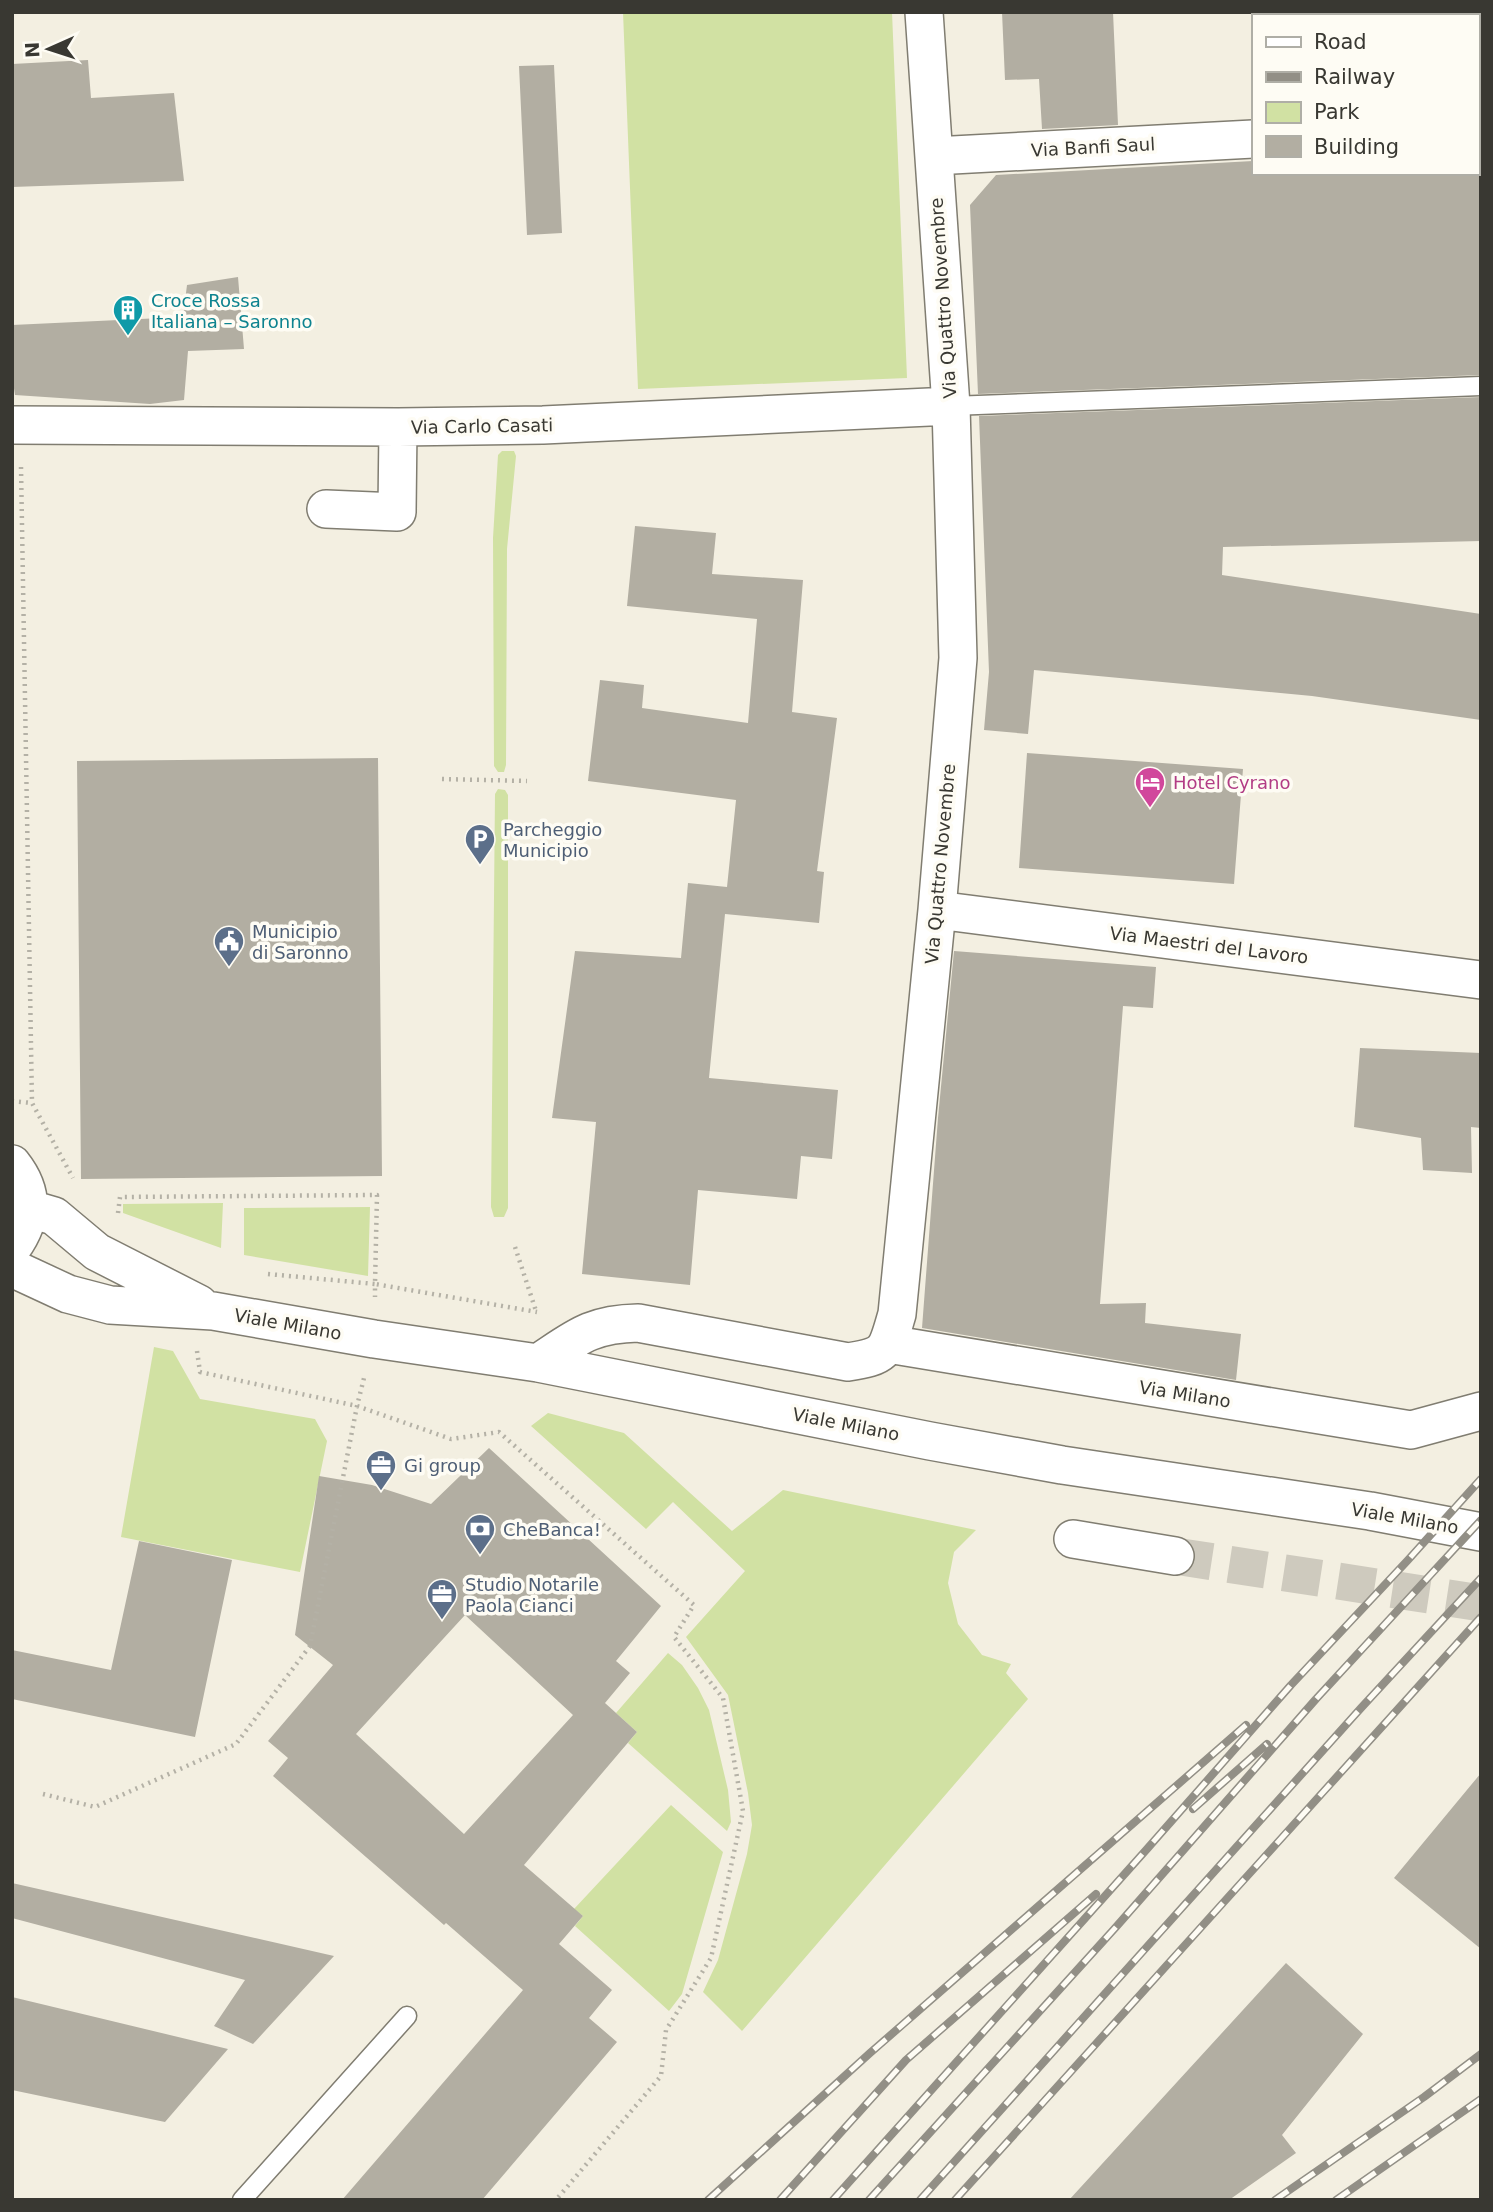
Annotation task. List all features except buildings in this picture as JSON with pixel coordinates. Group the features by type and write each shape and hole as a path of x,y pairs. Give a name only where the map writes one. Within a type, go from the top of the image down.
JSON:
{"street":[{"name":"Via Quattro Novembre","path":"888,1344 897,1314 937,909 958,658 951,406 924,12"},
{"name":"Via Banfi Saul","path":"934,156 1252,139"},
{"name":"Via Carlo Casati","path":"16,426 543,425 951,406"},
{"path":"326,509 397,512 398,427"},
{"name":"Via Maestri del Lavoro","path":"937,909 1481,980"},
{"path":"12,1164 26,1186 30,1209 24,1231 12,1248"},
{"name":"Viale Milano","path":"30,1209 54,1216 97,1252 213,1311"},
{"name":"Viale Milano","path":"12,1268 68,1294 110,1305 213,1311 374,1339 538,1363 1049,1462 1370,1511 1481,1532"},
{"path":"538,1363 585,1332 612,1324 638,1323 848,1362 874,1358 888,1344"},
{"name":"Via Milano","path":"888,1344 1411,1430 1481,1411"},
{"path":"1073,1539 1175,1556"}],"lane":[{"path":"951,406 1481,386"},
{"path":"242,2200 407,2016"}],"path":[{"path":"16,426 32,1103 75,1182"},
{"path":"442,779 527,781"},
{"path":"12,1101 32,1103"},
{"path":"117,1217 121,1196 377,1195 375,1284 536,1311 585,1332"},
{"path":"515,1247 536,1311"},
{"path":"43,1794 95,1807 236,1744 310,1646 357,1406 451,1438 499,1432 694,1605 674,1637 723,1698 743,1811 711,1958 666,2030 661,2076 556,2200"}],"green space":[{"path":"623,12 892,12 907,378 638,389"},
{"path":"502,451 514,451 516,456 507,549 506,765 504,772 498,772 494,766 493,538 498,455"},
{"path":"498,789 505,790 508,795 508,1208 504,1217 494,1217 491,1207 495,794"},
{"path":"223,1203 221,1248 123,1213 123,1204"},
{"path":"370,1207 368,1276 244,1255 244,1208"},
{"path":"154,1347 173,1351 200,1399 315,1419 327,1441 300,1572 121,1537"},
{"path":"548,1413 624,1433 732,1531 783,1490 976,1530 954,1552 948,1583 958,1624 982,1655 1011,1664 1006,1673 1028,1699 742,2031 703,1992 718,1960 747,1854 752,1825 748,1793 728,1695 686,1637 745,1571 673,1502 646,1529 531,1426"},
{"path":"668,1653 682,1665 709,1710 728,1790 731,1822 727,1831 628,1743 637,1732 616,1713"},
{"path":"671,1805 723,1852 682,1994 669,2011 575,1926 583,1916 574,1909"}],"tunnel":[{"path":"1175,1556 1481,1603"}],"railway":[{"path":"833,2200 1291,1685 1481,1479"},
{"path":"869,2200 1116,1927 1316,1699 1481,1520"},
{"path":"920,2200 1481,1578"},
{"path":"955,2200 1481,1617"},
{"path":"708,2200 870,2053 1246,1725"},
{"path":"1193,1809 1267,1744"},
{"path":"780,2200 906,2060 1096,1894"},
{"path":"1275,2200 1424,2097 1481,2054"},
{"path":"1336,2200 1481,2099"}],"place":[{"name":"Croce Rossa Italiana – Saronno","path":"128,337"},
{"name":"Hotel Cyrano","path":"1150,809"},
{"name":"Parcheggio Municipio","path":"480,866"},
{"name":"Municipio di Saronno","path":"229,968"},
{"name":"Gi group","path":"381,1492"},
{"name":"CheBanca!","path":"480,1556"},
{"name":"Studio Notarile Paola Cianci","path":"442,1621"}]}
